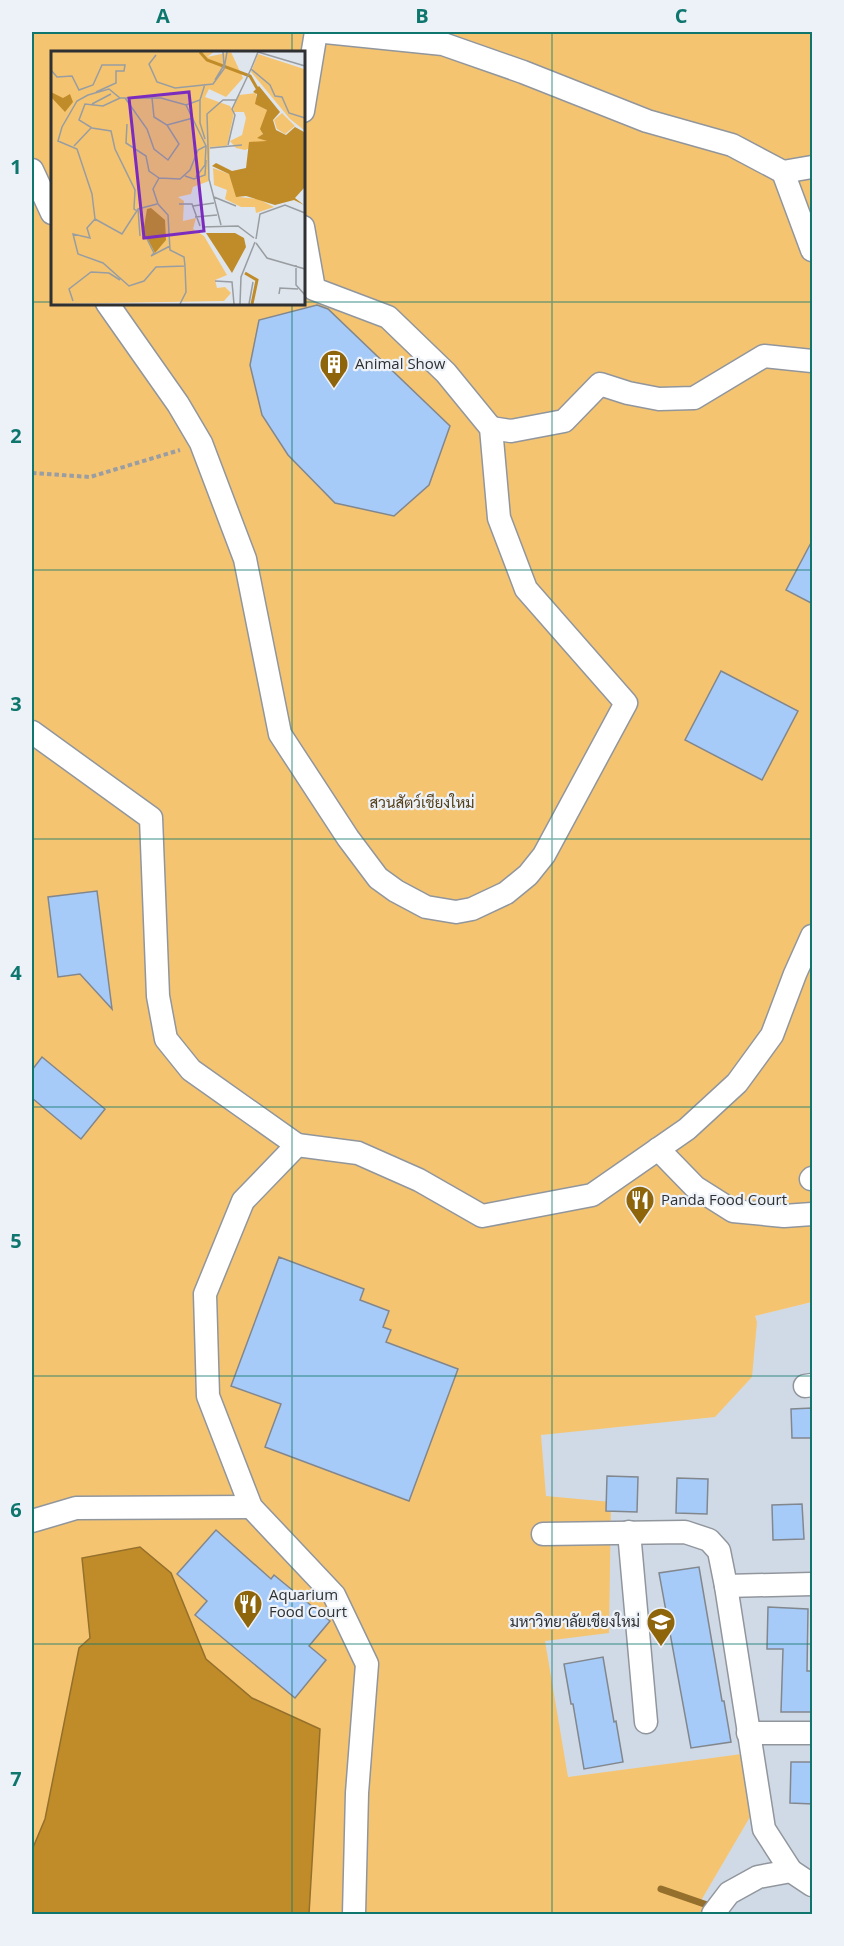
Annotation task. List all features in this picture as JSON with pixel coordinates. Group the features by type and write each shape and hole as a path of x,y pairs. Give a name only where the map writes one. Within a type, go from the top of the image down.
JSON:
{"street":[{"path":"304,105 316,32"},
{"path":"325,32 443,44 523,72 647,121 732,145 783,172 813,166"},
{"path":"32,170 51,211"},
{"path":"783,172 813,250"},
{"path":"108,304 178,404 201,443 245,559 280,734 348,838 378,878 426,908 456,912 472,909 506,893 528,875 544,855 626,703 526,589 499,518 490,428 446,373 388,317 314,289 304,233"},
{"path":"490,428 511,431 564,421 600,384 628,393 659,399 694,398 764,356 813,361"},
{"path":"32,732 151,818 158,996 166,1039 191,1070 297,1145 358,1153 418,1180 482,1216 592,1195 687,1129 737,1083 772,1035 813,936"},
{"path":"297,1145 243,1201 205,1294 208,1396 251,1507 334,1595 367,1664 357,1793 354,1914"},
{"path":"658,1149 696,1187 733,1211 784,1216 813,1214"},
{"path":"32,1521 76,1508 251,1507"},
{"path":"629,1532 646,1722"},
{"path":"543,1534 686,1532 709,1540 719,1551 764,1829 791,1871 813,1884"},
{"path":"726,1586 813,1584"},
{"path":"748,1732 813,1733"},
{"path":"713,1914 729,1893 758,1877 791,1871"}],"path":[{"path":"32,473 90,477 201,443"}],"shaded area":[{"name":"มหาวิทยาลัยเชียงใหม่","path":"812,1302 812,1914 531,1914 487,1380"},
{"path":"140,1547 171,1573 206,1659 252,1698 320,1729 309,1914 32,1914 32,1850 45,1819 79,1648 90,1638 82,1558"}],"green space":[{"name":"สวนสัตว์เชียงใหม่","path":"32,32 812,32 812,1302 755,1316 757,1322 752,1377 715,1417 541,1435 546,1496 611,1502 609,1633 545,1641 568,1777 757,1752 764,1793 699,1904 719,1914 32,1914"}],"building":[{"name":"Animal Show","path":"317,305 328,309 450,426 429,485 394,516 335,503 288,455 262,415 250,365 259,320"},
{"path":"813,539 813,604 786,590"},
{"path":"721,671 798,711 762,780 685,740"},
{"path":"97,891 112,1009 80,974 58,977 48,897"},
{"path":"42,1057 105,1109 81,1139 32,1098 32,1070"},
{"path":"279,1257 364,1289 360,1300 389,1311 383,1327 391,1330 386,1342 458,1369 409,1501 265,1447 281,1404 231,1386"},
{"path":"812,1408 812,1438 792,1438 791,1409"},
{"path":"607,1476 638,1477 637,1512 606,1511"},
{"path":"677,1478 708,1479 707,1514 676,1513"},
{"path":"802,1504 804,1539 773,1540 772,1505"},
{"path":"216,1530 271,1579 274,1575 330,1621 309,1646 326,1660 295,1698 195,1615 207,1601 177,1574"},
{"path":"699,1567 731,1742 691,1748 659,1573"},
{"path":"768,1607 808,1609 807,1671 813,1671 813,1712 781,1712 783,1649 767,1649"},
{"path":"603,1657 623,1762 584,1769 564,1664"},
{"path":"791,1762 813,1762 813,1804 790,1803"}],"waterway":[{"path":"661,1889 713,1907"}],"place":[{"name":"Animal Show","path":"334,390"},
{"name":"Panda Food Court","path":"640,1226"},
{"name":"Aquarium Food Court","path":"248,1630"},
{"name":"มหาวิทยาลัยเชียงใหม่","path":"661,1648"}]}
